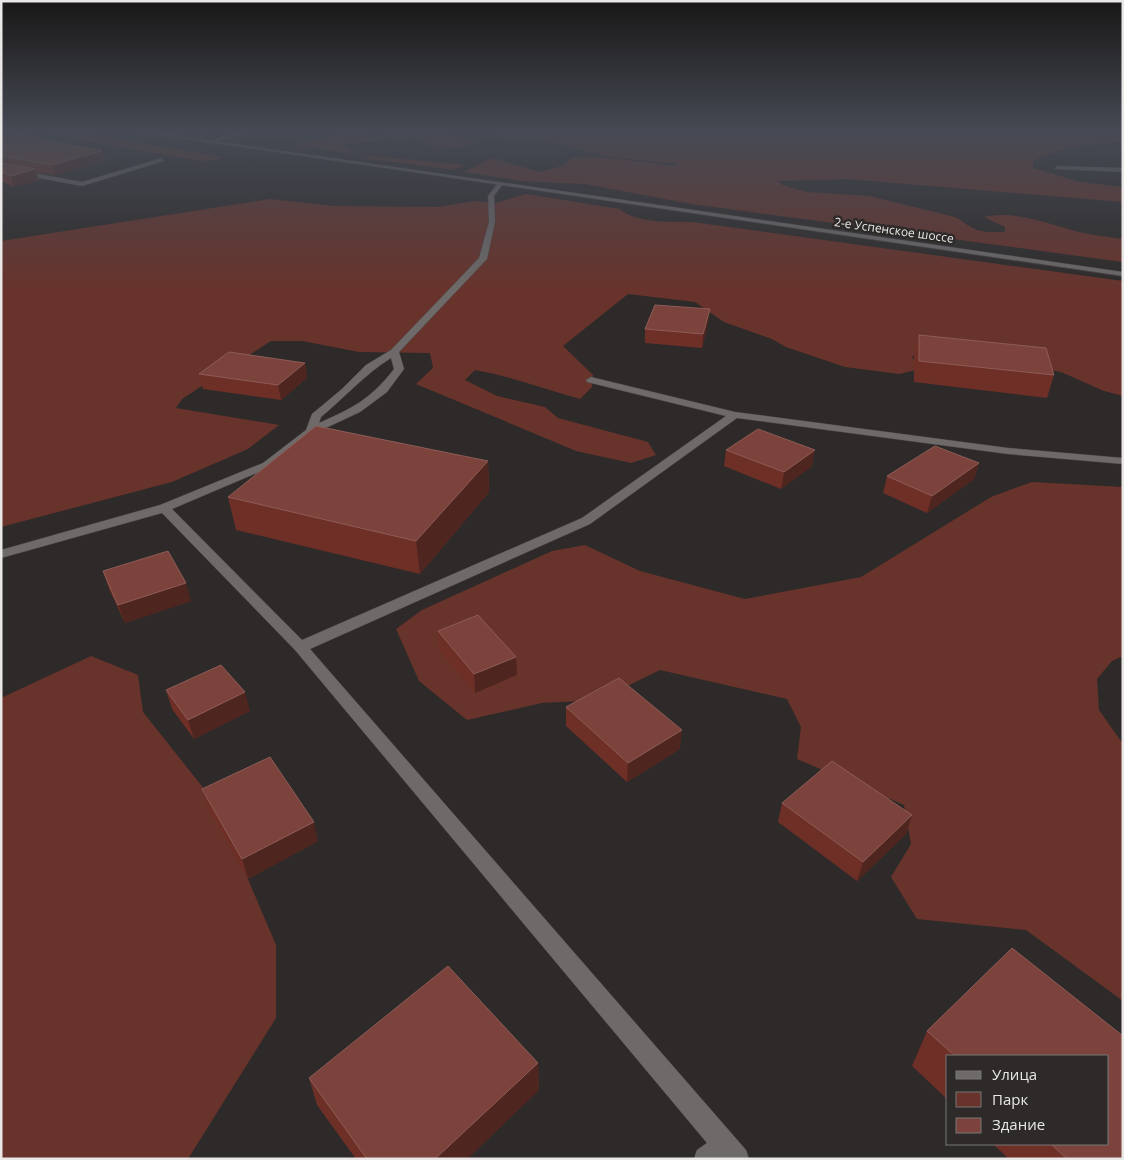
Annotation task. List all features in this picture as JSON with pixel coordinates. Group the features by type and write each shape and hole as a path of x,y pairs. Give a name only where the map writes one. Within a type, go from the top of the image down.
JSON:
{"street":[{"path":"311,431 316,416 346,391 369,367 394,352 483,258 492,222 491,196 500,184"},
{"name":"2-е Успенское шоссе","path":"501,184 1123,274"},
{"path":"1,554 164,508 267,465 311,431 356,410 383,390 399,369 394,352"},
{"path":"591,380 735,415 1008,451 1123,461"},
{"path":"300,647 586,521 735,415"},
{"path":"164,508 300,647 722,1154"}],"green space":[{"path":"586,184 781,184 806,192 869,196 955,217 977,230 984,231 1005,232 1005,227 984,217 1010,215 1088,234 1123,239 1123,262 692,204"},
{"path":"909,184 1098,184 1123,187 1123,202"},
{"path":"526,194 620,209 634,217 654,221 692,222 1123,281 1123,396 1104,391 1061,372 945,348 922,350 912,357 920,369 899,374 845,367 786,347 772,339 724,322 695,302 628,294 563,346 593,375 592,387 580,399 514,379 475,370 465,380 497,396 545,407 558,418 648,442 656,455 631,463 576,451 416,384 433,368 430,353 359,352 302,341 271,341 182,399 176,408 279,425 248,449 172,482 1,527 1,241 270,199 334,206 439,207 474,201 495,203"},
{"path":"1032,482 1123,487 1123,656 1112,661 1097,679 1099,710 1123,744 1123,1001 1026,930 917,919 891,877 911,844 904,805 797,759 801,727 787,699 660,670 599,700 542,703 467,720 419,681 396,629 422,610 552,551 585,545 640,571 745,599 861,577 991,497"},
{"path":"91,656 138,675 143,712 216,804 276,945 276,1018 188,1159 1,1159 1,698"}],"building":[{"path":"655,305 710,309 703,334 645,329"},
{"path":"919,335 1046,348 1054,375 919,361"},
{"path":"229,352 305,363 278,385 199,374"},
{"path":"316,426 488,461 416,541 228,497"},
{"path":"758,429 815,450 784,472 726,450"},
{"path":"935,446 979,463 932,496 887,476"},
{"path":"168,551 186,583 118,605 103,571"},
{"path":"478,615 516,657 474,674 438,631"},
{"path":"221,665 245,692 188,720 166,690"},
{"path":"619,678 682,730 628,763 566,707"},
{"path":"270,757 314,822 242,859 202,789"},
{"path":"832,761 912,815 863,862 782,803"},
{"path":"1012,948 1123,1036 1123,1159 1067,1159 1052,1145 1109,1145 1109,1055 954,1055 927,1031"},
{"path":"448,966 538,1063 435,1159 367,1159 309,1078"}]}
